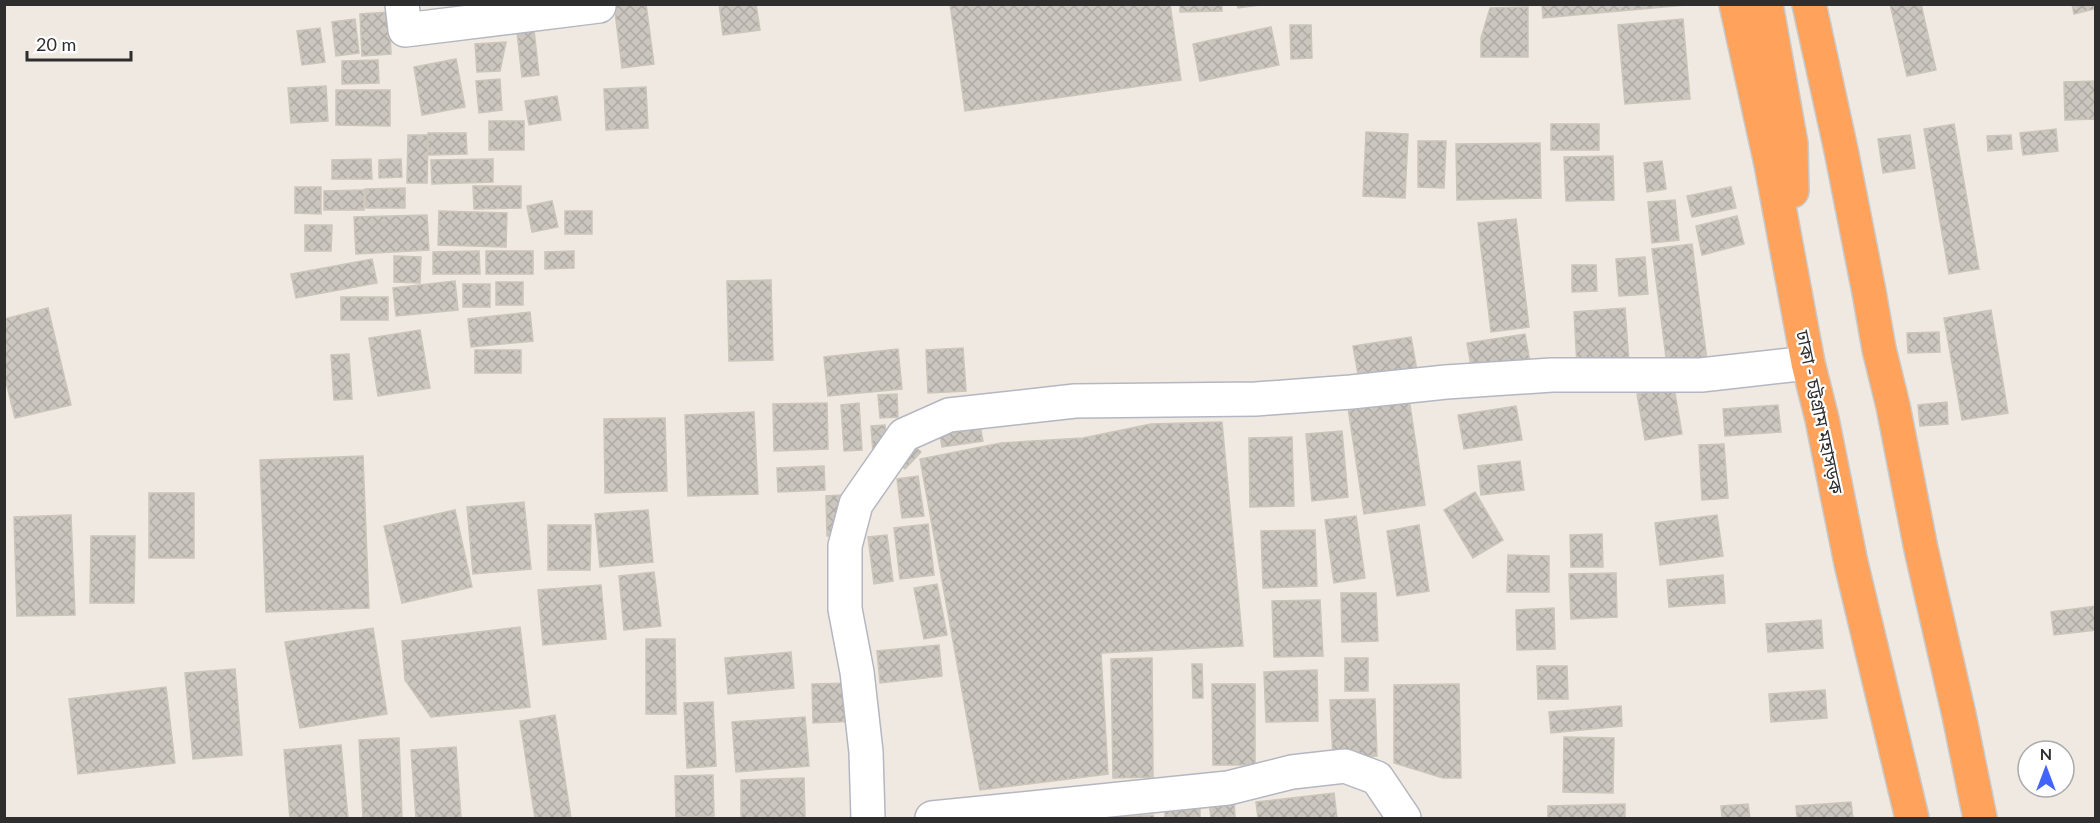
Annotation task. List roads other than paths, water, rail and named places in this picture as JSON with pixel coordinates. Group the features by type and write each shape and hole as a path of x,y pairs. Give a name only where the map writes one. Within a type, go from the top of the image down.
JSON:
{"highway":[{"name":"ঢাকা - চট্টগ্রাম মহাসড়ক","path":"1736,4 1771,164 1808,363 1822,419 1851,563 1911,819"},
{"path":"1766,4 1791,144 1795,286"},
{"path":"1809,4 1843,161 1879,349 1980,819"}],"street":[{"path":"402,4 405,30 599,6"},
{"path":"868,819 866,752 857,672 846,609 846,546 856,504 904,435 949,415 1075,401 1256,399 1552,375 1701,375 1808,363"},
{"path":"932,819 1228,788 1292,772 1345,766 1377,778 1404,819"}]}
